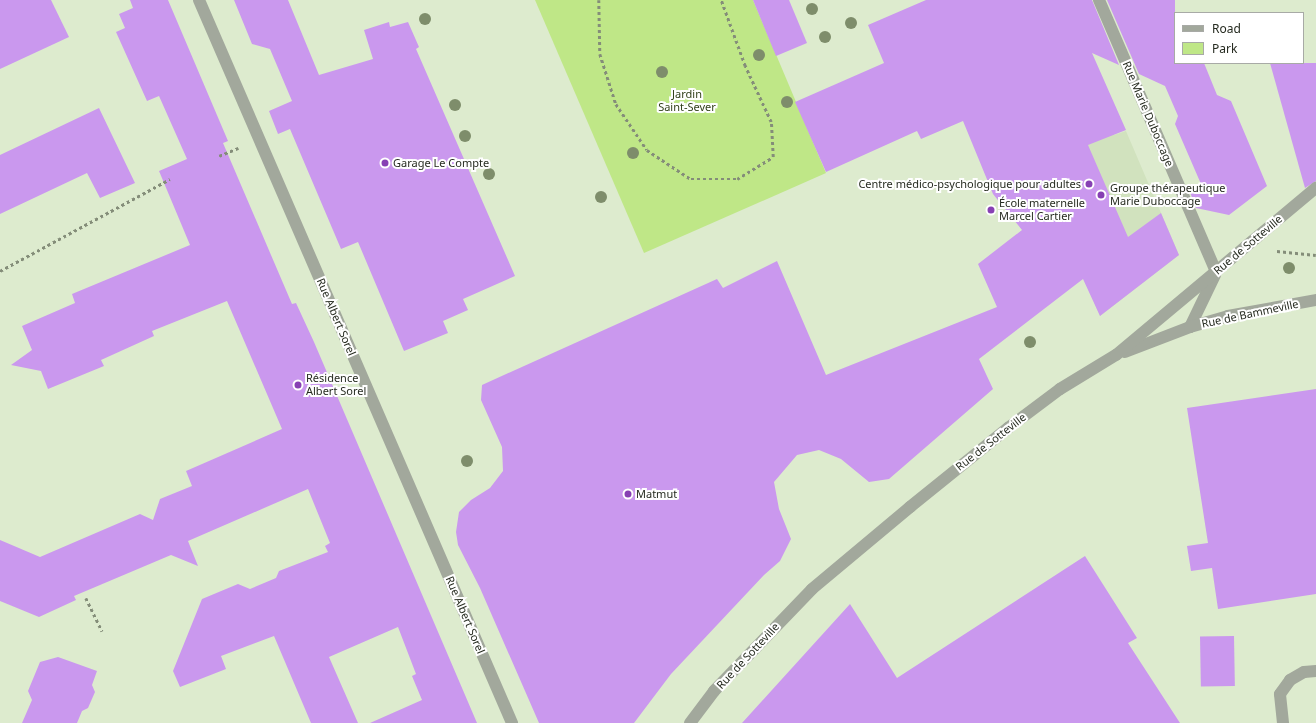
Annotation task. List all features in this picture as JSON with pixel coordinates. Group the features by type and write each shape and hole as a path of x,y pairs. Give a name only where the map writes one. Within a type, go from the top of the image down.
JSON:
{"street":[{"name":"Rue Albert Sorel","path":"199,0 512,723"},
{"name":"Rue Marie Duboccage","path":"1099,0 1216,272"},
{"name":"Rue de Sotteville","path":"690,723 714,692 812,589 1008,428 1060,389 1116,355 1316,188"},
{"path":"1190,327 1216,272"},
{"name":"Rue de Bammeville","path":"1116,355 1190,327 1228,316 1316,300"},
{"path":"1284,723 1280,694 1290,680 1304,672 1316,671"}],"path":[{"path":"599,0 600,54 616,104 647,150 691,179 737,179 773,157 771,122 744,66 721,0"},
{"path":"0,271 170,179"},
{"path":"1258,237 1268,248 1282,253 1316,255"},
{"path":"86,598 102,631"}],"shaded area":[{"name":"Groupe thérapeutique Marie Duboccage","path":"1079,98 1106,116 1114,135 1126,131 1179,255 1100,316 1081,272"}],"green space":[{"name":"Jardin Saint-Sever","path":"535,0 753,0 826,173 644,253"}],"building":[{"path":"0,0 51,0 69,37 0,69"},
{"path":"130,0 168,0 228,141 223,143 292,304 296,303 314,342 477,723 370,723 422,700 412,676 416,674 398,627 329,657 358,723 311,723 274,636 221,656 226,669 180,687 173,671 202,599 238,584 250,589 276,578 279,571 328,552 325,546 330,543 308,489 188,541 198,566 171,555 74,596 76,600 39,617 0,601 0,540 40,557 140,514 153,520 160,499 192,486 186,471 282,429 227,301 152,331 154,336 101,360 104,366 48,389 41,371 11,365 32,350 22,326 75,303 72,294 190,245 159,171 187,159 159,96 147,101 116,32 125,28 119,14 133,8"},
{"path":"234,0 288,0 319,75 373,59 364,30 389,22 390,27 408,22 419,47 416,49 515,276 463,299 468,310 443,321 448,333 404,351 358,242 341,249 290,129 278,134 269,111 292,101 270,49 252,44"},
{"path":"753,0 789,0 807,43 776,56"},
{"name":"Matmut","path":"926,0 1092,0 1119,65 1092,53 1126,130 1088,145 1128,237 1161,213 1179,255 1100,316 1083,279 979,359 993,389 889,479 869,482 841,459 819,450 797,455 774,482 779,509 791,539 780,561 764,575 671,674 634,723 539,723 480,588 458,545 456,532 459,512 471,500 490,488 503,471 502,447 481,400 482,385 717,279 723,288 777,261 826,375 997,307 978,264 1022,230 993,194 963,121 921,139 917,131 826,172 795,102 884,63 868,25"},
{"path":"1107,0 1175,0 1174,64 1204,64 1217,95 1231,101 1267,186 1229,215 1196,208 1190,192 1201,184 1175,124 1178,116 1165,86 1139,74"},
{"path":"1316,63 1316,181 1305,188 1270,64"},
{"path":"99,108 135,183 100,198 87,173 0,214 0,155"},
{"path":"1316,389 1316,594 1218,609 1212,568 1191,571 1187,546 1208,543 1187,408"},
{"path":"1085,556 1137,638 1128,643 1180,723 742,723 850,604 897,678"},
{"path":"1234,636 1235,686 1201,687 1200,637"},
{"path":"58,657 97,671 92,685 95,692 88,708 82,711 77,723 22,723 32,700 28,691 40,662"}],"place":[{"name":"Garage Le Compte","path":"385,163"},
{"name":"Centre médico-psychologique pour adultes","path":"1089,184"},
{"name":"Groupe thérapeutique Marie Duboccage","path":"1101,195"},
{"name":"École maternelle Marcel Cartier","path":"991,210"},
{"name":"Résidence Albert Sorel","path":"298,385"},
{"name":"Matmut","path":"628,494"}]}
